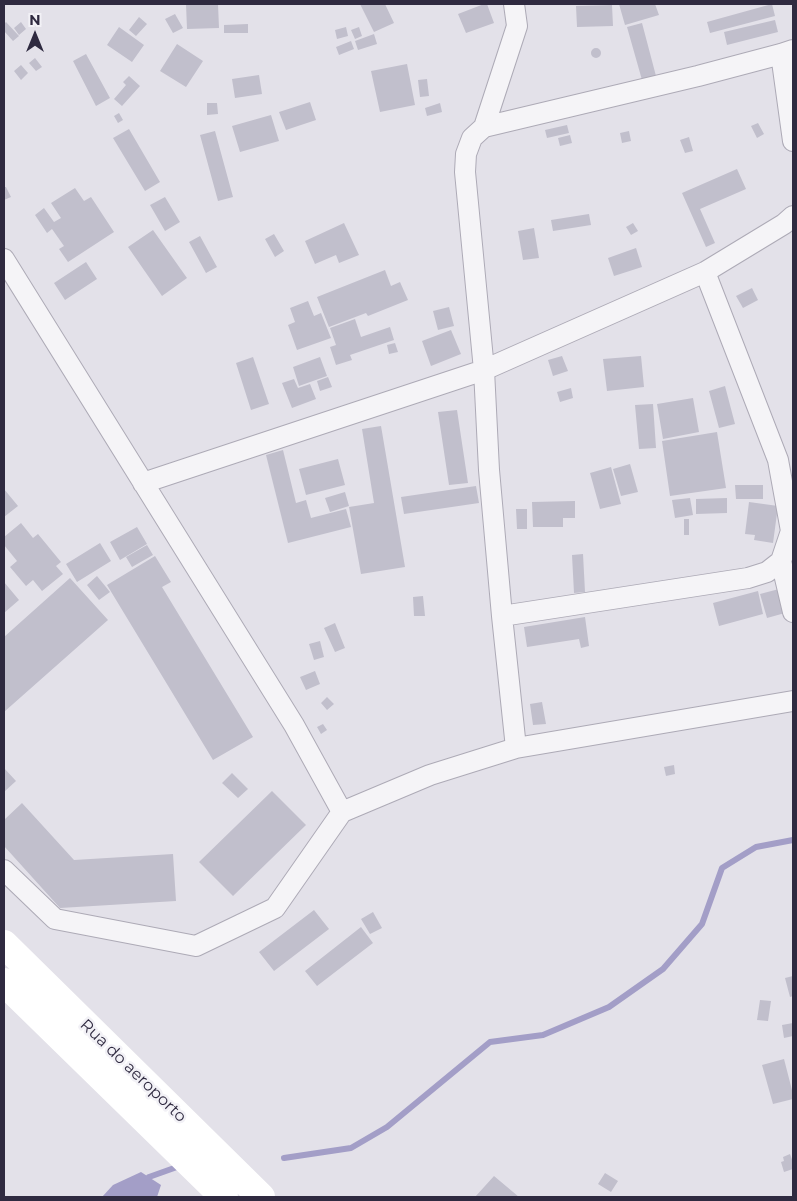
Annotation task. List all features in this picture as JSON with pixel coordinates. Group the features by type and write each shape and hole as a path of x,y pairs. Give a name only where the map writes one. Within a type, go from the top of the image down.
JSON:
{"main road":[{"name":"Rua do aeroporto","path":"4,944 261,1197"},
{"name":"Rua do aeroporto","path":"4,982 224,1197"}],"street":[{"path":"484,127 517,26 514,4"},
{"path":"516,748 489,470 484,370 465,172 466,154 472,138 484,127 698,76 787,52 793,141"},
{"path":"143,483 484,370 705,272 784,224 793,216"},
{"path":"4,259 294,725 342,812"},
{"path":"502,616 748,578 767,572 781,561 792,530 778,460 705,272"},
{"path":"781,561 793,612"},
{"path":"4,870 55,919 196,946 275,908 342,812 430,775 516,748 793,701"}],"shaded area":[{"path":"141,1172 161,1185 157,1197 102,1197 113,1185"}],"building":[{"path":"186,4 218,4 219,28 187,29"},
{"path":"360,4 385,4 394,23 374,32"},
{"path":"487,4 494,23 466,33 458,14"},
{"path":"619,4 655,4 659,15 625,25"},
{"path":"772,4 775,16 710,33 707,22"},
{"path":"612,5 613,26 577,27 576,6"},
{"path":"175,14 183,28 173,33 165,19"},
{"path":"139,17 147,24 136,36 129,30"},
{"path":"775,20 778,32 727,45 724,32"},
{"path":"6,22 19,36 13,41 4,31 4,24"},
{"path":"21,22 26,29 19,35 14,28"},
{"path":"642,23 656,76 642,80 627,27"},
{"path":"248,24 248,33 224,33 224,25"},
{"path":"119,27 144,45 132,62 107,45"},
{"path":"346,27 348,36 337,39 335,30"},
{"path":"359,27 362,36 355,39 351,30"},
{"path":"374,34 377,44 358,50 355,41"},
{"path":"351,41 354,49 339,55 336,47"},
{"path":"177,44 203,61 186,87 160,71"},
{"path":"596,48 601,53 596,58 591,53"},
{"path":"86,54 110,98 96,106 73,61"},
{"path":"35,58 42,67 36,71 29,63"},
{"path":"407,64 415,105 380,112 371,71"},
{"path":"21,65 28,73 21,80 14,71"},
{"path":"259,75 262,94 235,98 232,79"},
{"path":"129,76 140,86 122,106 114,99 126,85 123,82"},
{"path":"427,79 429,96 420,97 418,80"},
{"path":"310,102 316,120 286,130 279,112"},
{"path":"207,103 217,103 218,114 207,115"},
{"path":"440,103 442,112 427,116 425,108"},
{"path":"119,113 123,120 118,123 114,116"},
{"path":"271,115 279,141 240,152 232,126"},
{"path":"758,123 764,134 757,138 751,126"},
{"path":"567,125 569,133 547,138 545,130"},
{"path":"129,129 160,182 145,191 113,138"},
{"path":"215,131 233,197 218,201 200,135"},
{"path":"629,131 631,141 622,143 620,133"},
{"path":"570,135 572,143 560,146 558,138"},
{"path":"689,137 693,151 685,153 680,140"},
{"path":"737,169 746,189 700,209 715,243 706,247 682,193"},
{"path":"4,187 6,187 11,197 4,200"},
{"path":"75,188 84,201 91,197 114,232 68,262 59,249 64,246 52,229 47,233 35,215 44,208 54,222 61,218 51,203"},
{"path":"165,197 180,222 165,231 150,205"},
{"path":"589,214 591,225 553,231 551,220"},
{"path":"344,223 359,255 339,263 336,255 315,264 305,241"},
{"path":"633,223 638,231 631,235 626,227"},
{"path":"534,228 539,258 523,260 518,231"},
{"path":"153,230 187,278 162,296 128,247"},
{"path":"274,234 284,251 275,257 265,239"},
{"path":"200,236 217,267 206,273 189,242"},
{"path":"636,248 642,267 614,276 608,258"},
{"path":"86,262 97,279 65,300 54,283"},
{"path":"385,270 391,286 400,282 408,300 368,316 366,313 329,327 317,297"},
{"path":"752,288 758,300 743,308 736,296"},
{"path":"308,301 314,316 321,313 331,338 297,350 288,325 295,322 290,308"},
{"path":"449,307 454,326 438,330 433,311"},
{"path":"355,319 361,337 390,327 394,340 350,355 352,360 336,365 330,347 336,345 330,328"},
{"path":"451,330 461,354 431,366 422,341"},
{"path":"395,343 398,352 389,354 387,345"},
{"path":"562,356 568,371 553,376 548,360"},
{"path":"641,356 644,387 607,391 603,359"},
{"path":"253,357 269,404 251,410 236,363"},
{"path":"320,357 327,376 299,386 293,367"},
{"path":"328,377 332,387 320,391 317,381"},
{"path":"294,379 298,388 310,384 316,399 292,408 282,383"},
{"path":"725,386 735,424 719,428 709,391"},
{"path":"571,388 573,398 560,402 557,392"},
{"path":"693,398 699,432 663,439 657,404"},
{"path":"653,404 656,448 639,449 635,405"},
{"path":"457,410 468,483 449,485 438,412"},
{"path":"381,426 405,567 361,574 349,507 374,503 362,429"},
{"path":"717,432 726,488 670,496 662,441"},
{"path":"283,450 296,503 306,500 311,518 346,509 351,527 288,543 266,455"},
{"path":"338,459 345,485 306,495 299,469"},
{"path":"630,464 638,492 621,496 613,469"},
{"path":"611,467 621,504 600,509 590,473"},
{"path":"735,485 763,485 763,499 736,499"},
{"path":"476,486 479,503 404,514 401,497"},
{"path":"4,489 18,506 4,517"},
{"path":"345,492 349,506 330,512 325,498"},
{"path":"690,498 693,515 675,518 672,500"},
{"path":"727,498 727,513 696,514 696,499"},
{"path":"575,501 575,518 563,518 563,527 533,527 532,502"},
{"path":"749,502 778,506 773,543 754,540 755,535 745,534"},
{"path":"516,509 527,509 527,529 517,529"},
{"path":"684,519 689,519 689,535 684,535"},
{"path":"21,523 33,538 38,534 61,562 56,566 63,574 42,591 33,580 26,586 10,567 17,561 4,545 4,537"},
{"path":"137,527 147,544 120,560 110,542"},
{"path":"100,543 111,561 77,582 66,564"},
{"path":"147,545 153,555 132,567 126,557"},
{"path":"583,554 585,592 574,593 572,555"},
{"path":"155,556 171,582 162,587 253,737 213,760 107,585"},
{"path":"97,576 110,592 99,600 87,585"},
{"path":"70,578 108,620 4,712 4,637"},
{"path":"4,582 19,600 4,613"},
{"path":"779,589 785,613 767,618 760,594"},
{"path":"758,591 763,614 719,626 713,603"},
{"path":"423,596 425,616 414,616 413,597"},
{"path":"585,617 589,646 581,648 579,639 527,647 524,627"},
{"path":"335,623 345,648 335,652 324,628"},
{"path":"320,641 324,657 314,660 309,644"},
{"path":"315,671 320,684 306,690 300,677"},
{"path":"327,697 334,704 327,710 321,703"},
{"path":"542,702 546,724 533,725 530,704"},
{"path":"323,724 327,730 321,734 317,727"},
{"path":"674,765 675,774 666,776 664,767"},
{"path":"4,768 16,781 4,792"},
{"path":"232,773 248,789 238,798 222,783"},
{"path":"272,791 306,825 233,896 199,862"},
{"path":"22,803 74,860 173,854 176,901 60,908 4,846 4,820"},
{"path":"314,910 329,929 274,971 259,952"},
{"path":"373,912 382,928 370,934 361,919"},
{"path":"361,927 373,943 317,986 305,971"},
{"path":"793,976 793,996 790,997 785,978"},
{"path":"760,1000 771,1001 768,1021 757,1020"},
{"path":"793,1023 793,1036 784,1038 782,1025"},
{"path":"784,1059 793,1099 773,1104 762,1065"},
{"path":"790,1154 793,1169 784,1172 781,1162 784,1161 783,1157"},
{"path":"605,1173 618,1181 611,1192 598,1184"},
{"path":"494,1176 519,1197 475,1197"}],"waterway":[{"path":"284,1158 351,1148 387,1127 490,1042 543,1035 609,1007 663,969 702,924 722,868 756,847 793,840"},
{"path":"149,1177 177,1167"}]}
